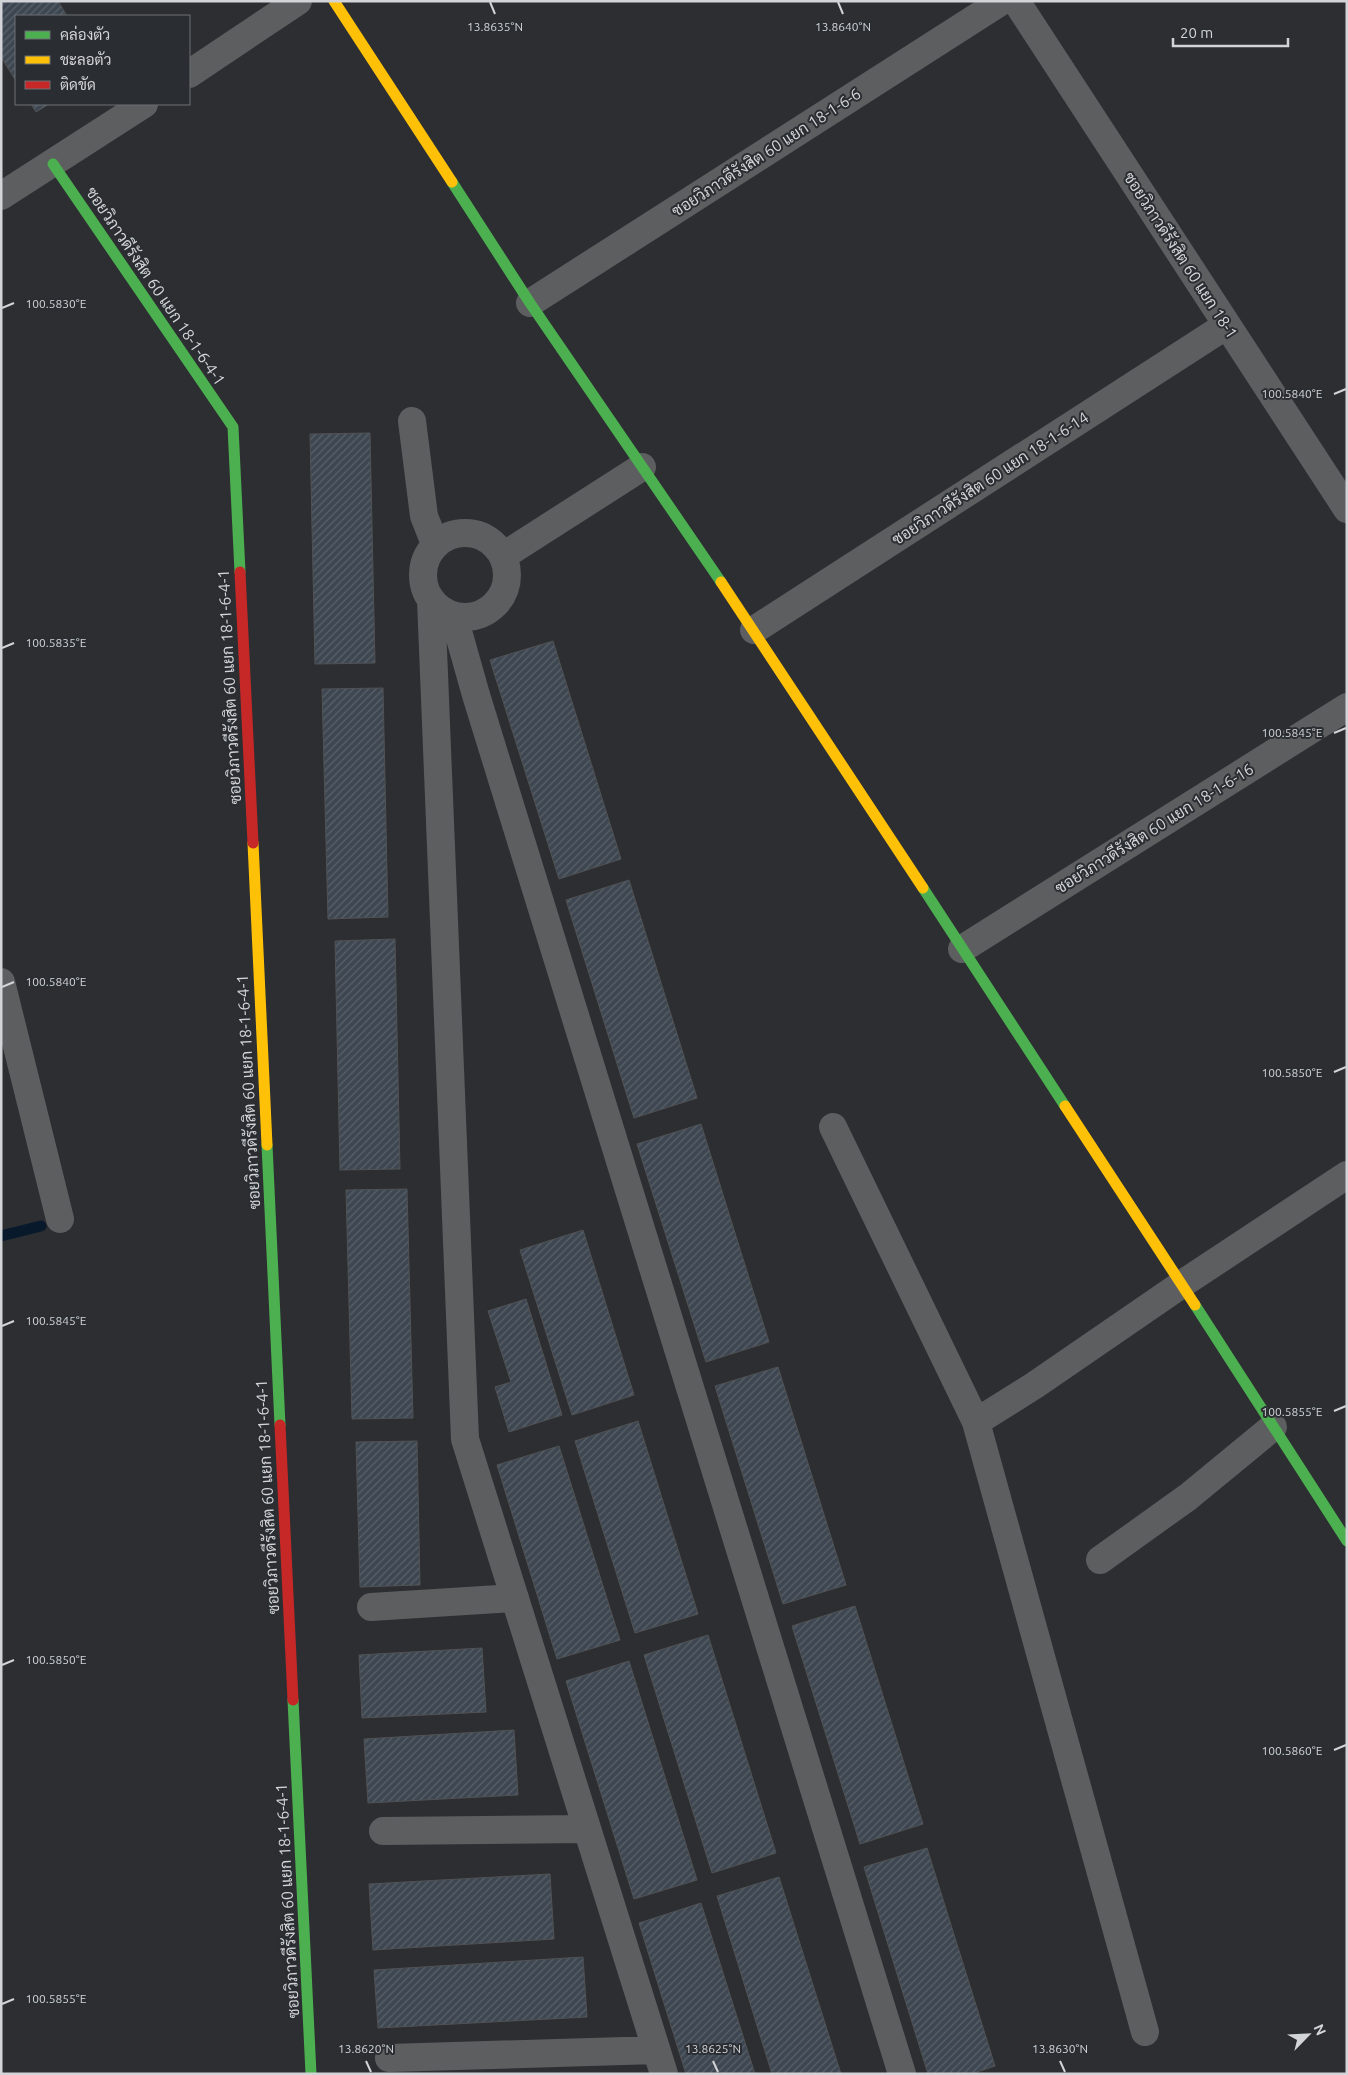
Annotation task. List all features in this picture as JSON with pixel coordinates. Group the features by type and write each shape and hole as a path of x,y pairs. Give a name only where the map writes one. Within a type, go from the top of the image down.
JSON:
{"street":[{"path":"190,73 298,1"},
{"path":"334,1 530,303 754,630 1182,1284 1347,1541"},
{"name":"ซอยวิภาวดีรังสิต 60 แยก 18-1-6-6","path":"530,303 1002,1"},
{"name":"ซอยวิภาวดีรังสิต 60 แยก 18-1","path":"1016,1 1347,509"},
{"path":"1,196 142,105"},
{"name":"ซอยวิภาวดีรังสิต 60 แยก 18-1-6-4-1","path":"53,164 233,427 311,2074"},
{"name":"ซอยวิภาวดีรังสิต 60 แยก 18-1-6-14","path":"754,630 1227,325"},
{"path":"412,421 424,516 435,544"},
{"path":"503,556 642,467"},
{"path":"468,532 482,536 494,545 503,556 507,571 506,586 499,601 487,612 472,618 454,617 438,609 426,594 422,577 425,559 435,544 450,535 468,532"},
{"path":"389,2058 495,2064 660,2062 465,1439 431,600"},
{"path":"454,617 476,695 902,2074"},
{"name":"ซอยวิภาวดีรังสิต 60 แยก 18-1-6-16","path":"962,949 1347,707"},
{"path":"1,982 60,1219"},
{"path":"833,1127 976,1422 1145,2032"},
{"path":"976,1422 1035,1385 1182,1284 1347,1176"},
{"path":"1100,1560 1188,1497 1273,1427"},
{"path":"371,1607 515,1598"},
{"path":"382,1831 587,1829"}],"building":[{"path":"1,1 58,1 66,15 15,15 15,79 1,57"},
{"path":"32,105 47,105 36,112"},
{"path":"370,433 375,663 315,664 310,434"},
{"path":"553,641 621,859 559,879 490,660"},
{"path":"383,688 388,917 328,919 322,689"},
{"path":"629,880 697,1098 634,1118 566,900"},
{"path":"395,939 400,1169 340,1170 335,941"},
{"path":"701,1124 769,1342 706,1362 637,1144"},
{"path":"407,1189 413,1418 352,1419 346,1190"},
{"path":"583,1230 634,1395 572,1415 520,1250"},
{"path":"526,1299 562,1415 509,1432 495,1387 511,1382 488,1311"},
{"path":"778,1367 846,1585 783,1604 715,1386"},
{"path":"638,1421 698,1614 635,1633 575,1441"},
{"path":"417,1441 420,1585 360,1587 356,1442"},
{"path":"559,1446 620,1640 557,1659 497,1465"},
{"path":"855,1606 923,1824 860,1844 792,1626"},
{"path":"708,1635 776,1853 712,1873 644,1655"},
{"path":"482,1648 486,1712 362,1718 359,1655"},
{"path":"629,1661 697,1880 634,1899 566,1681"},
{"path":"514,1730 518,1795 368,1803 364,1739"},
{"path":"927,1848 995,2066 971,2074 928,2074 864,1867"},
{"path":"550,1874 554,1939 373,1950 369,1884"},
{"path":"779,1877 841,2074 772,2074 717,1896"},
{"path":"701,1903 755,2074 686,2074 639,1923"},
{"path":"583,1957 587,2017 378,2028 374,1970"}],"waterway":[{"path":"1,1236 41,1226"}],"traffic: fast":[{"path":"53,164 233,427 240,572"},
{"path":"452,182 530,303 721,582"},
{"path":"923,888 1065,1106"},
{"path":"267,1145 280,1425"},
{"path":"1195,1305 1347,1541"},
{"path":"293,1700 311,2074"}],"traffic: slow":[{"path":"334,1 452,182"},
{"path":"721,582 923,888"},
{"path":"253,843 267,1145"},
{"path":"1065,1106 1195,1305"}],"traffic: jam":[{"path":"240,572 253,843"},
{"path":"280,1425 293,1700"}]}
